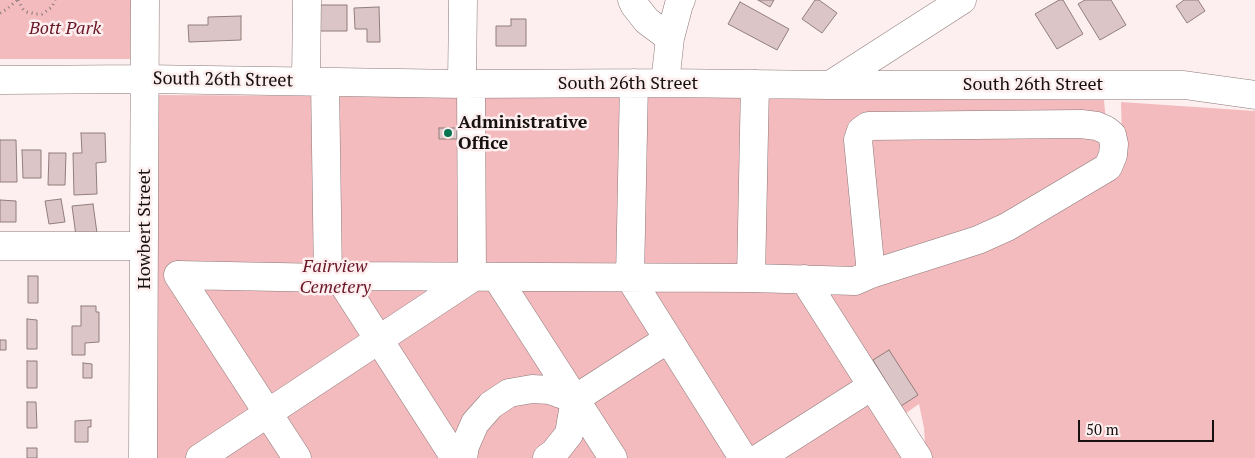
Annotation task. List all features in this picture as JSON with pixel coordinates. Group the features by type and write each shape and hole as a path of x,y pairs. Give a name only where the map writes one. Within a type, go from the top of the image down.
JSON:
{"street":[{"name":"Howbert Street","path":"144,458 145,0"},
{"path":"307,0 333,277 378,339 455,458"},
{"path":"462,0 467,84 484,278 575,399 613,458"},
{"path":"632,0 647,21 670,38"},
{"path":"665,83 670,38 681,0"},
{"path":"830,85 962,0"},
{"name":"South 26th Street","path":"0,80 145,79 467,84 665,83 1184,86 1255,95"},
{"path":"634,83 630,278 743,458"},
{"path":"751,278 756,84"},
{"path":"297,458 178,275 751,278 856,281 872,274 978,240 1007,227 1108,167 1113,155 1114,144 1112,135 1096,126 1081,124 868,126 862,131 858,140 872,274"},
{"path":"0,246 144,246"},
{"path":"200,458 378,339 484,278"},
{"path":"804,279 918,458"},
{"path":"547,458 554,453 569,434 575,399 668,339"},
{"path":"758,458 872,386"},
{"path":"463,458 465,446 475,424 491,405 509,393 532,389 550,390 575,399"}],"path":[{"path":"0,13 17,0 27,12 42,14 52,7 55,0"}],"green space":[{"name":"Bott Park","path":"0,0 131,0 130,59 0,59"},
{"name":"Fairview Cemetery","path":"157,95 1104,100 1106,123 1122,139 1121,102 1255,111 1255,458 926,458 924,428 919,404 902,416 925,458 151,458"}],"building":[{"path":"758,0 774,0 770,7"},
{"path":"815,0 819,0 837,13 822,33 802,19"},
{"path":"1059,0 1063,0 1083,34 1057,49 1035,14"},
{"path":"1085,0 1111,0 1126,25 1100,40 1078,4"},
{"path":"1184,0 1198,0 1205,11 1187,23 1176,6"},
{"path":"740,2 789,29 777,50 728,24"},
{"path":"319,5 347,5 347,31 319,31"},
{"path":"379,7 380,42 367,42 367,29 355,29 354,8"},
{"path":"241,16 241,40 189,42 188,25 208,25 208,17"},
{"path":"511,19 526,19 526,46 496,46 496,26 511,26"},
{"name":"Administrative Office","path":"439,128 457,128 457,139 439,139"},
{"path":"81,133 105,133 106,162 96,163 97,194 74,195 73,153 82,153"},
{"path":"0,140 16,140 17,182 0,182"},
{"path":"22,150 41,150 41,178 23,178"},
{"path":"49,153 66,153 65,185 48,185"},
{"path":"61,199 65,222 49,224 45,201"},
{"path":"0,200 16,201 16,222 0,222"},
{"path":"93,204 97,233 76,236 72,206"},
{"path":"28,276 38,276 38,303 28,303"},
{"path":"81,306 96,306 96,312 99,312 99,342 85,343 85,355 72,355 72,326 81,326"},
{"path":"27,319 37,320 37,349 27,349"},
{"path":"0,340 6,340 6,350 0,350"},
{"path":"889,350 918,395 901,406 873,360"},
{"path":"27,361 37,361 37,388 27,388"},
{"path":"83,363 92,364 92,378 83,378"},
{"path":"27,402 36,402 37,428 27,428"},
{"path":"91,420 91,427 88,427 88,442 75,442 75,421"},
{"path":"27,448 37,448 37,458 27,458"}],"place":[{"name":"Administrative Office","path":"448,133"}]}
